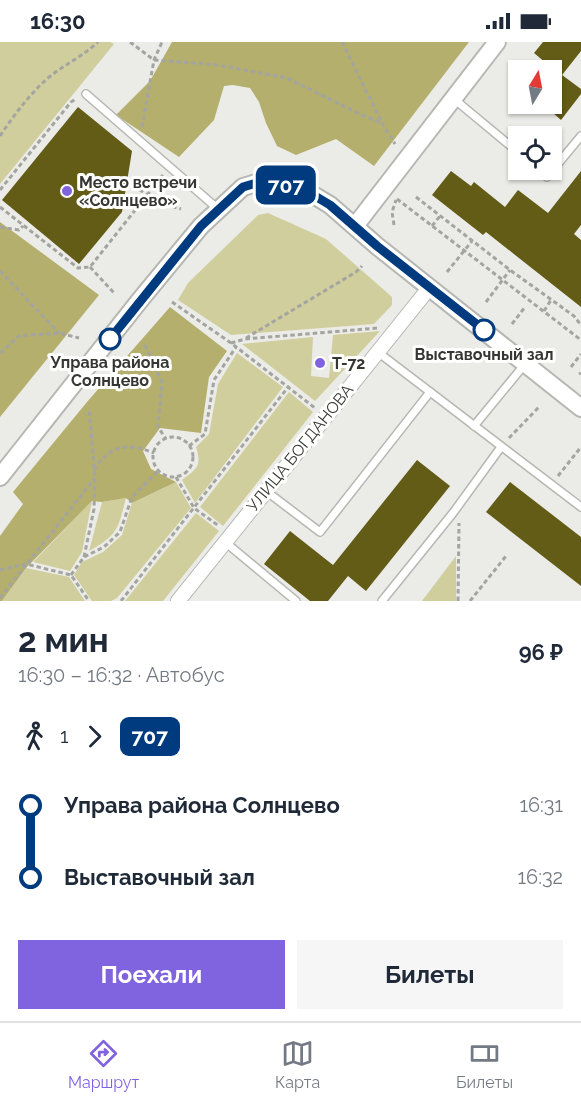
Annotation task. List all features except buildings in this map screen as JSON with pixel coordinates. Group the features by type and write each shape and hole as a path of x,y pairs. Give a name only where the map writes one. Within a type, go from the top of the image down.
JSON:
{"street":[{"path":"355,226 497,42"},
{"path":"0,477 201,226 243,187 260,182 277,182 305,190 330,205 581,408"},
{"name":"УЛИЦА БОГДАНОВА","path":"178,601 224,536 266,491 430,287"}],"lane":[{"path":"86,94 218,209"},
{"path":"454,99 508,144"},
{"path":"562,159 581,136"},
{"path":"379,353 581,507"},
{"path":"474,426 525,364"},
{"path":"266,491 320,532 430,392"},
{"path":"382,601 453,513 501,447"},
{"path":"224,536 296,601"}],"path":[{"path":"0,136 16,112 37,89 98,42"},
{"path":"130,42 154,60 218,65 287,78 362,116 382,123"},
{"path":"146,144 142,127 154,60 162,42"},
{"path":"342,42 382,123 395,144"},
{"path":"0,190 71,102 86,94"},
{"path":"0,207 78,268 90,267 170,166"},
{"path":"127,181 159,203 181,208"},
{"path":"394,225 392,212 401,194"},
{"path":"416,197 574,316 581,325"},
{"path":"397,199 581,340"},
{"path":"432,226 440,216"},
{"path":"0,227 19,230 23,226"},
{"path":"447,272 472,241"},
{"path":"244,339 356,272 362,266"},
{"path":"90,267 114,293"},
{"path":"486,302 510,270"},
{"path":"0,271 59,333"},
{"path":"543,311 551,300"},
{"path":"172,302 289,386 316,410"},
{"path":"512,324 525,307"},
{"path":"231,343 244,339 378,328"},
{"path":"0,353 19,336 59,333 79,338"},
{"path":"145,345 162,382 158,427 166,439"},
{"path":"189,446 205,434 214,380 236,347"},
{"path":"572,367 581,354"},
{"path":"121,601 289,386"},
{"path":"501,447 539,407"},
{"path":"71,574 84,557 94,509 95,478 89,408"},
{"path":"179,438 189,446 192,452 191,465 183,475 170,477 158,471 153,459 156,447 166,439 179,438"},
{"path":"94,470 110,451 125,446 140,447 154,453"},
{"path":"551,484 581,447"},
{"path":"84,557 104,547 120,532 132,497 158,471"},
{"path":"176,477 194,508 224,536"},
{"path":"0,598 95,478"},
{"path":"458,601 459,518"},
{"path":"471,601 506,556"},
{"path":"0,570 26,564 71,574 89,601"}],"shaded area":[{"path":"0,42 110,42 114,44 0,184"},
{"path":"172,42 469,42 374,166 336,139 296,155 277,146 259,102 250,88 233,85 224,86 214,120 179,157 116,115 150,81"},
{"path":"268,213 326,239 392,297 392,305 374,324 231,335 178,300 188,283 258,215"},
{"path":"0,222 99,295 0,417"},
{"path":"170,307 227,351 209,377 201,433 160,428 143,451 151,469 176,482 132,503 126,498 102,502 92,501 26,568 0,601 0,536 23,504 13,492 87,402"},
{"path":"380,331 315,401 242,344 313,337 311,376 329,378 333,335"},
{"path":"237,353 283,387 195,503 182,480 197,466 196,447 209,434 218,384"},
{"path":"289,392 313,412 223,526 200,507"},
{"path":"176,482 191,508 117,598 111,601 92,601 74,575 82,562 103,552 122,535 132,503"},
{"path":"126,498 115,530 106,540 89,551 102,502"},
{"path":"92,501 82,552 70,571 33,562"},
{"path":"196,513 219,531 163,601 125,601"},
{"path":"456,556 456,601 422,601"},
{"path":"26,568 69,577 85,601 2,601"}],"bus line":[{"name":"707","path":"110,339 201,226 243,187 260,182 277,182 305,190 330,205 377,246 484,330"}],"place":[{"name":"Место встречи «Солнцево»","path":"67,191"},
{"name":"Выставочный зал","path":"484,330"},
{"name":"Управа района Солнцево","path":"110,339"},
{"name":"Т-72","path":"320,363"}]}
